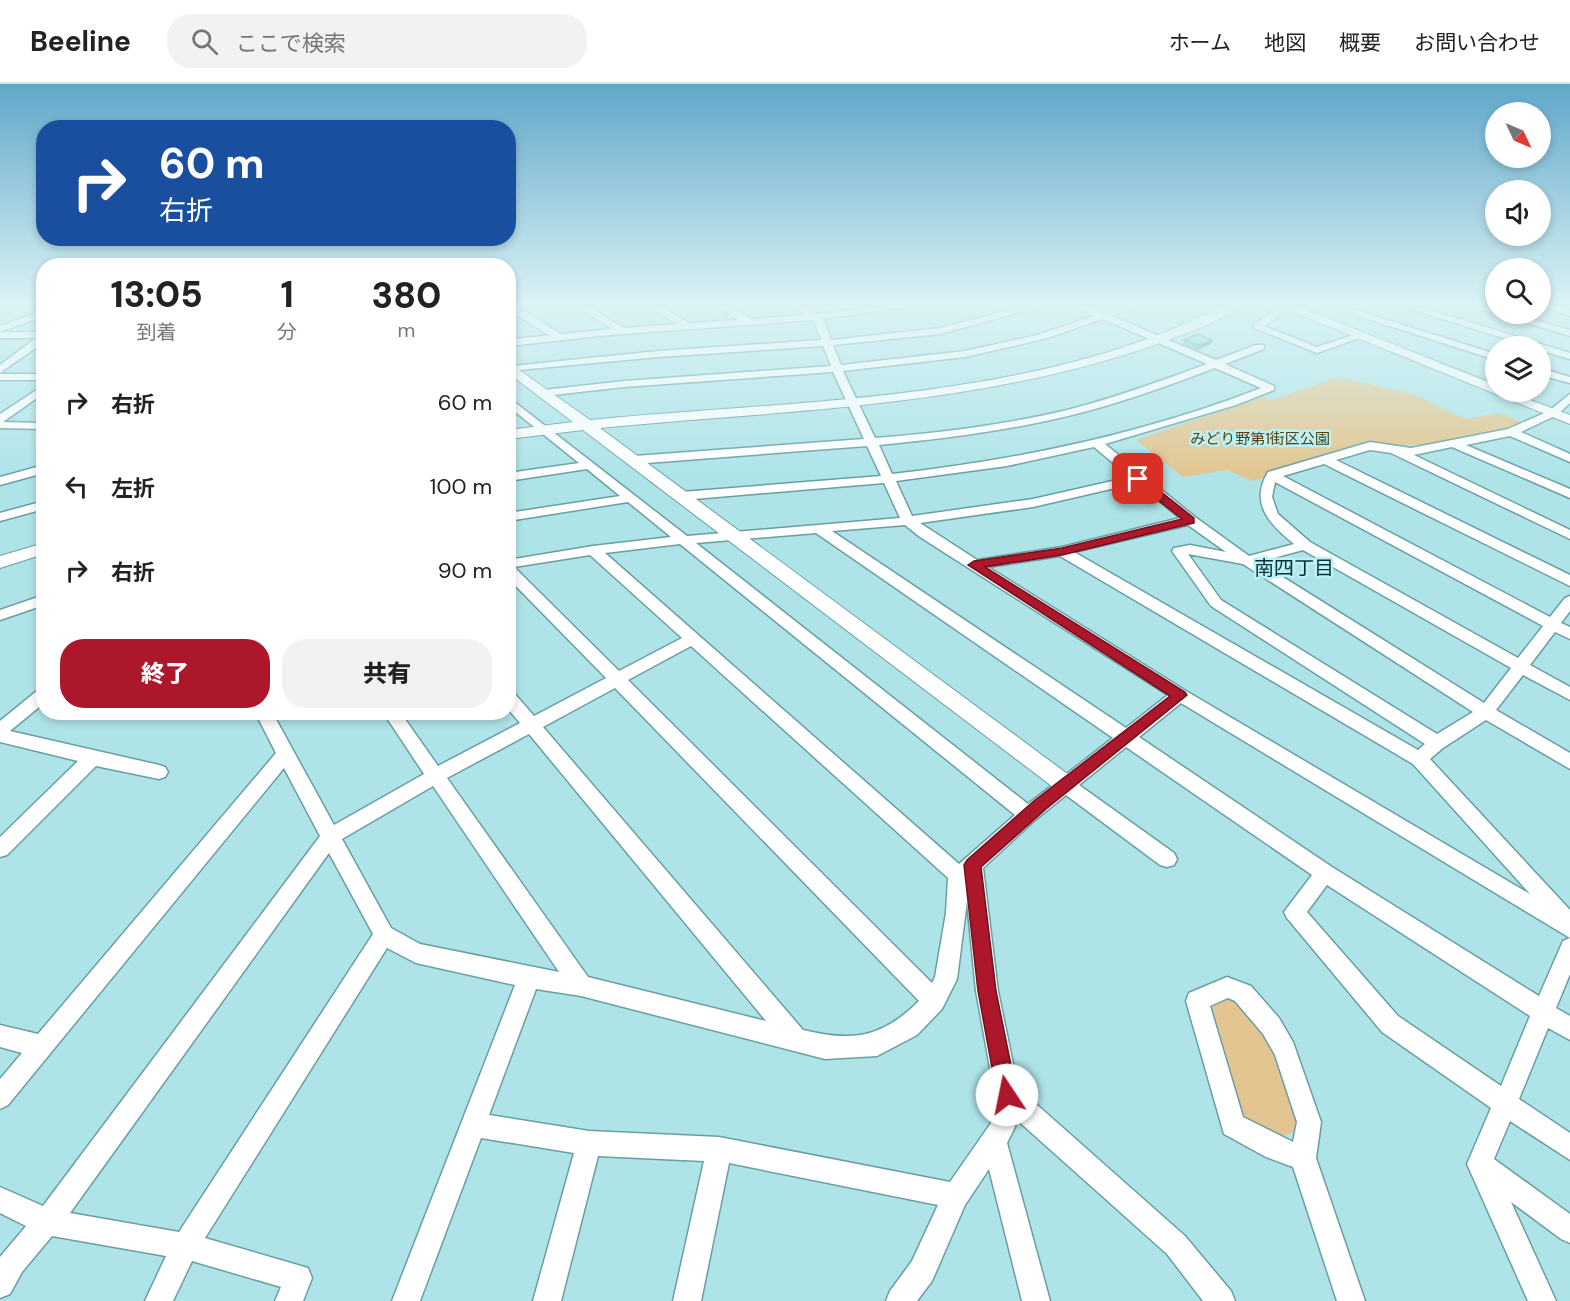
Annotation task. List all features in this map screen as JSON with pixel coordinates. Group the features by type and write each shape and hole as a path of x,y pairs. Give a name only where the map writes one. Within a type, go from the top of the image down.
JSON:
{"street":[{"path":"516,366 569,362"},
{"path":"835,362 908,521 1180,695 1570,929"},
{"path":"544,393 624,384 837,369 898,362"},
{"path":"516,434 587,425 854,403 1015,379 1083,362"},
{"path":"681,496 887,479 995,464 1096,444 1232,403 1270,388 1211,362"},
{"path":"634,460 933,437 1065,413 1124,397 1221,362"},
{"path":"1424,362 1485,386"},
{"path":"516,372 1167,859"},
{"path":"1551,374 1570,380"},
{"path":"0,377 36,377"},
{"path":"0,419 36,394"},
{"path":"1570,397 1553,413 1511,432 1411,452 1370,446 1272,475 1265,487 1265,507 1283,529 1305,545 1570,694"},
{"path":"1525,402 1570,420"},
{"path":"516,406 1028,815"},
{"path":"0,425 36,426"},
{"path":"1511,432 1570,458"},
{"path":"1096,444 1190,520 1247,561 1486,712 1570,762"},
{"path":"1455,444 1570,494"},
{"path":"1394,450 1570,535"},
{"path":"1324,459 1570,581"},
{"path":"516,476 590,465"},
{"path":"0,481 36,471"},
{"path":"1272,475 1570,634"},
{"path":"516,563 593,550 683,540 908,521 1033,503 1138,479"},
{"path":"516,516 632,498"},
{"path":"0,518 36,507"},
{"path":"974,565 1062,551 1190,520"},
{"path":"821,530 1325,873 1570,1029"},
{"path":"1305,545 1247,561 1190,549 1179,551 1216,603 1437,743"},
{"path":"593,550 692,639 965,870 1007,1095 1003,1127 956,1196 922,1271 900,1301"},
{"path":"0,562 36,551"},
{"path":"1062,551 1419,759 1504,849 1570,924"},
{"path":"516,577 934,1001"},
{"path":"1419,759 1437,743 1486,712 1570,601"},
{"path":"0,615 36,603"},
{"path":"0,1284 12,1262 47,1222 331,836 435,776 533,726 692,639"},
{"path":"267,720 384,935 416,953 529,978 581,986 825,1047 877,1045 909,1027 934,1001 946,980 965,870 1065,784 1180,695"},
{"path":"0,730 36,701"},
{"path":"516,706 796,1040"},
{"path":"396,720 581,986"},
{"path":"0,735 159,772"},
{"path":"0,1097 285,755"},
{"path":"0,849 93,758"},
{"path":"1325,873 1294,912 1390,1024 1570,1148"},
{"path":"159,1301 185,1246 384,935"},
{"path":"1542,1301 1480,1164 1570,948"},
{"path":"406,1301 529,978"},
{"path":"1303,1158 1275,1148 1233,1125 1197,1001 1227,987 1243,993 1271,1026 1285,1050 1309,1122 1303,1158 1351,1301"},
{"path":"0,1036 42,1046"},
{"path":"1007,1095 1176,1245 1221,1301"},
{"path":"472,1124 589,1143 719,1149 956,1196"},
{"path":"994,1140 1036,1301"},
{"path":"547,1301 589,1143"},
{"path":"687,1301 719,1149"},
{"path":"1480,1164 1570,1230"},
{"path":"0,1200 47,1222 185,1246 298,1278 289,1301"}],"green space":[{"name":"みどり野第1街区公園","path":"1339,377 1412,394 1465,419 1500,413 1524,423 1500,433 1455,444 1370,446 1253,481 1227,470 1183,477 1136,440 1263,397 1272,400"},
{"path":"1224,998 1244,1004 1268,1027 1301,1116 1295,1132 1277,1138 1235,1114 1210,1008"}],"district":[{"name":"南四丁目","path":"1294,568"}],"route":[{"path":"1007,1095 987,991 973,865 1040,805 1180,695 974,565 1062,551 1190,520 1138,479"}]}
